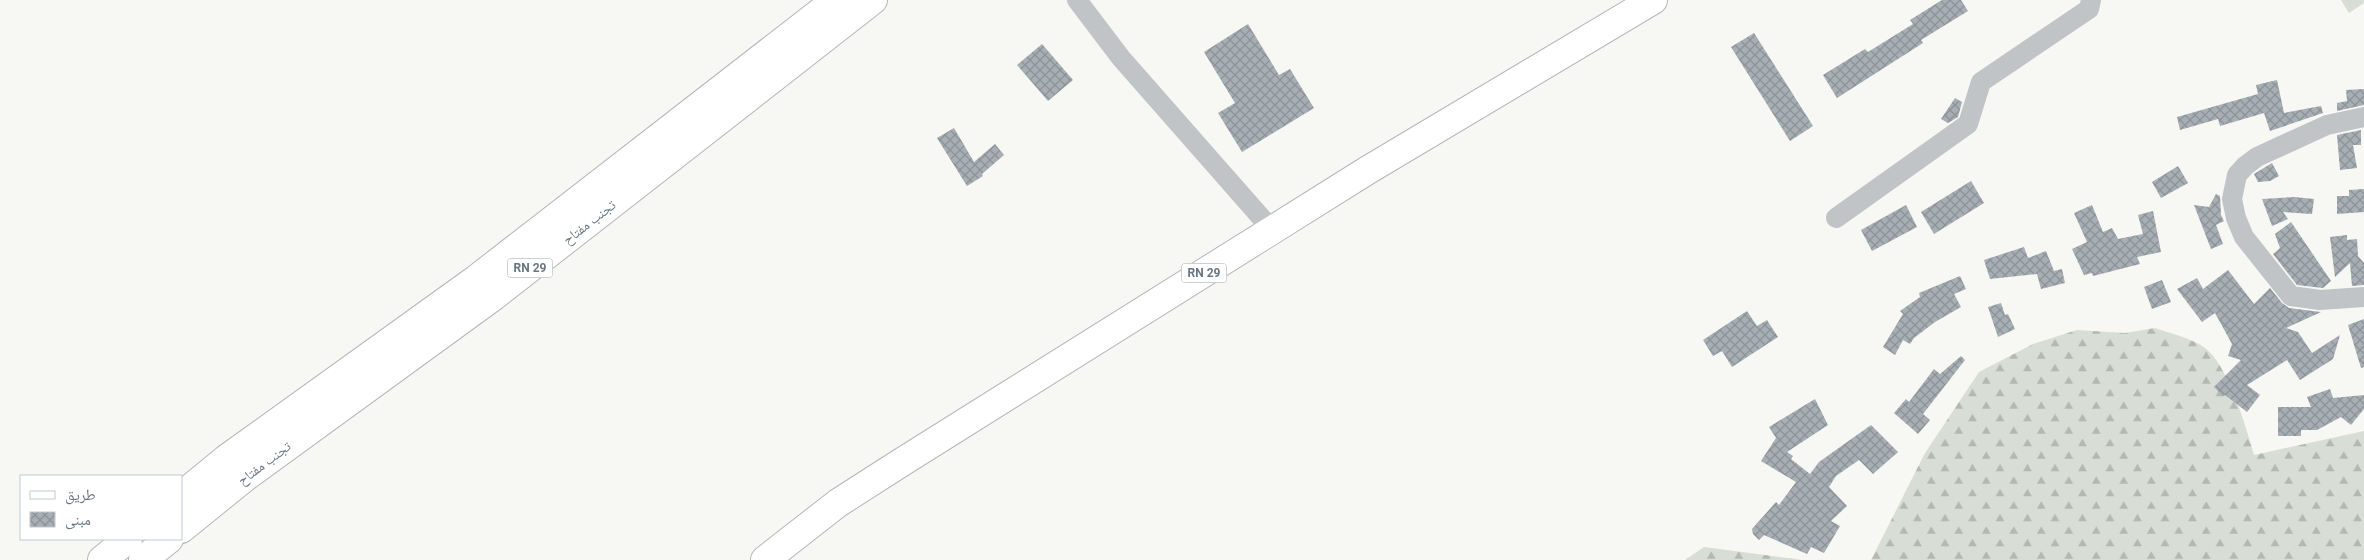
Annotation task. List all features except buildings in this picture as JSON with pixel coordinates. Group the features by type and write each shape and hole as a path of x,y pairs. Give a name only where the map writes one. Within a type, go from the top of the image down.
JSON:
{"main road":[{"name":"تجنب مفتاح","path":"182,495 234,453 475,280 836,0"},
{"name":"تجنب مفتاح","path":"182,528 244,478 494,296 873,0"},
{"name":"RN 29","path":"765,560 838,503 1368,170 1653,0"},
{"path":"102,560 127,540"},
{"path":"143,560 168,540"}],"street":[{"path":"1077,0 1121,58 1273,231"},
{"path":"1836,218 1968,124 1981,82 2089,9 2091,0"},
{"path":"2364,117 2327,124 2257,157 2237,175 2232,199 2236,218 2244,237 2291,296 2320,300 2364,297"}],"green space":[{"path":"2341,0 2364,0 2364,3 2349,13"},
{"path":"2155,328 2195,342 2213,356 2229,382 2254,455 2364,431 2364,560 1871,560 1925,453 1979,372 2033,344 2077,330 2125,333"},
{"path":"1704,547 1802,560 1685,560"}]}
